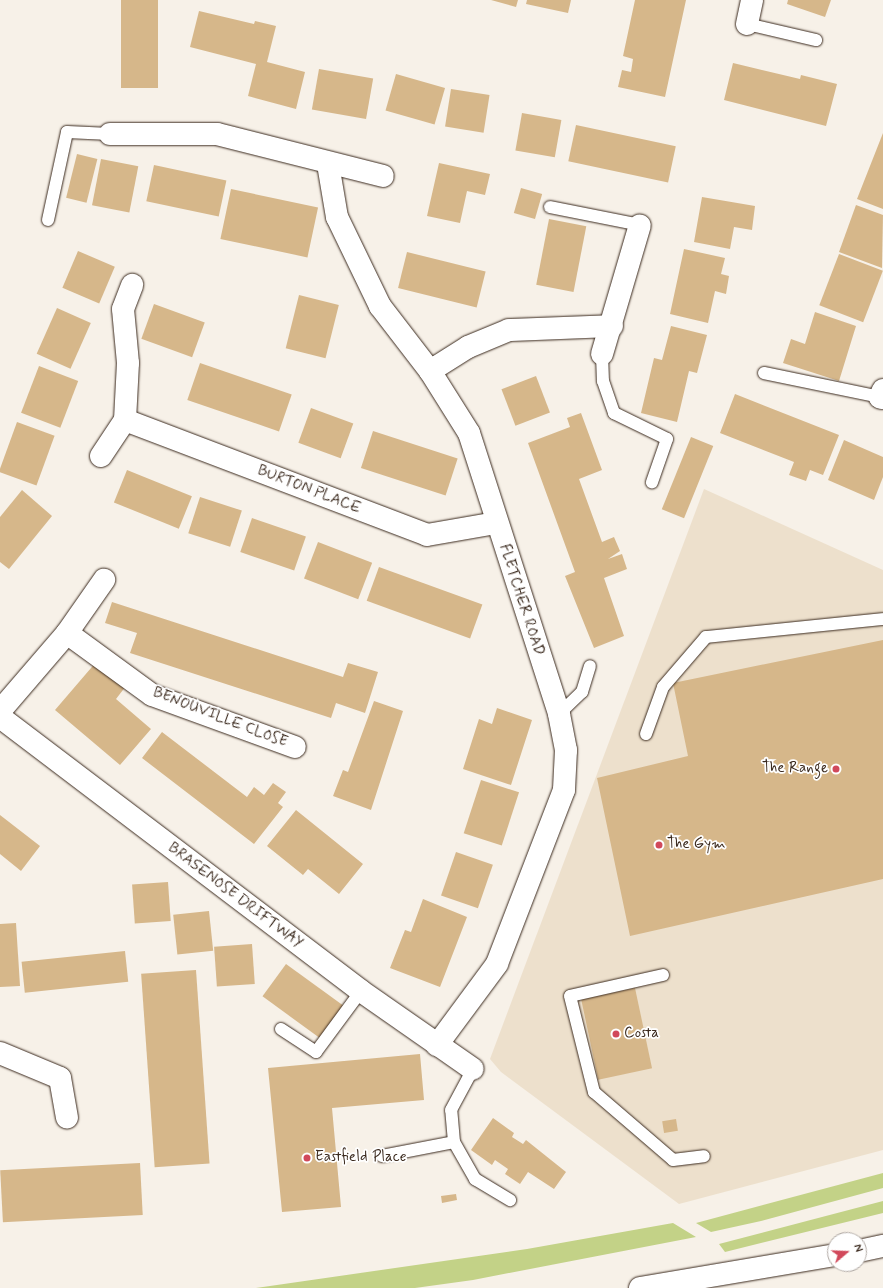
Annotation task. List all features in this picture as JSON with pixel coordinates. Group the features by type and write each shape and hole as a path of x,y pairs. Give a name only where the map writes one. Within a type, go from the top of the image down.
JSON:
{"main road":[{"path":"747,24 752,0"},
{"path":"110,134 217,134 328,164 384,176"},
{"name":"FLETCHER ROAD","path":"328,164 337,217 376,299 430,371 469,433 496,523 559,714 566,750 564,790 496,964 437,1045"},
{"path":"602,354 612,326 640,225"},
{"path":"101,456 125,420 128,363 123,309 132,285"},
{"path":"430,371 468,347 509,330 612,326"},
{"name":"BURTON PLACE","path":"125,420 426,534 496,523"},
{"path":"0,711 68,633 104,580"},
{"name":"BENOUVILLE CLOSE","path":"68,633 152,695 295,747"},
{"name":"BRASENOSE DRIFTWAY","path":"0,717 361,991 473,1069"},
{"path":"0,1052 60,1078 67,1117"},
{"path":"867,1249 883,1246"},
{"path":"640,1288 827,1256"}],"lane":[{"path":"747,24 816,40"},
{"path":"48,220 67,132 110,134"},
{"path":"550,207 640,225"},
{"path":"602,354 603,381 614,413 667,438 652,482"},
{"path":"764,373 882,395"},
{"path":"646,734 663,687 706,637 883,619"},
{"path":"559,714 582,692 590,666"},
{"path":"663,975 570,996 594,1092 673,1160 704,1156"},
{"path":"281,1029 316,1052 361,991"},
{"path":"473,1069 451,1110 454,1142 475,1179 510,1200"},
{"path":"382,1156 454,1142"}],"shaded area":[{"path":"704,489 883,570 883,1150 679,1204 501,1072 490,1059"}],"green space":[{"path":"883,1173 883,1188 761,1221 711,1232 696,1223"},
{"path":"883,1201 883,1213 725,1252 719,1244"},
{"path":"673,1223 696,1237 473,1280 415,1288 256,1288 527,1249"}],"building":[{"path":"121,0 158,0 158,88 121,88"},
{"path":"491,0 518,0 516,7"},
{"path":"527,0 571,0 568,13 526,4"},
{"path":"635,0 686,0 665,97 618,87 622,70 631,72 633,59 623,56"},
{"path":"788,0 831,0 825,17 787,4"},
{"path":"199,11 254,24 255,21 276,26 267,62 305,72 296,109 248,96 256,64 190,47"},
{"path":"733,63 800,79 801,75 837,84 826,126 724,100"},
{"path":"319,69 373,79 366,119 312,109"},
{"path":"396,74 445,88 435,125 386,111"},
{"path":"451,89 490,95 484,133 445,127"},
{"path":"522,113 561,120 555,157 515,150"},
{"path":"576,125 676,146 668,182 568,161"},
{"path":"883,133 883,209 857,199"},
{"path":"77,154 97,159 86,203 66,198"},
{"path":"101,159 138,166 129,212 92,205"},
{"path":"439,163 490,174 485,195 467,191 460,223 427,216"},
{"path":"154,165 226,180 219,217 146,201"},
{"path":"521,188 542,194 535,219 514,213"},
{"path":"231,189 318,208 307,257 220,239"},
{"path":"702,197 755,206 752,230 734,227 730,249 694,242"},
{"path":"856,205 883,215 882,268 839,252"},
{"path":"549,219 586,226 574,292 536,285"},
{"path":"684,249 725,258 721,274 729,276 726,294 715,291 708,323 670,314"},
{"path":"78,251 115,267 99,303 62,288"},
{"path":"407,252 486,272 477,307 398,288"},
{"path":"839,254 883,271 863,322 819,305"},
{"path":"299,295 339,305 325,358 286,348"},
{"path":"154,304 205,322 192,357 141,339"},
{"path":"57,308 91,323 70,369 37,354"},
{"path":"815,312 856,326 839,381 783,363 791,339 805,344"},
{"path":"671,326 707,335 697,373 689,371 677,422 641,413 654,358 662,360"},
{"path":"200,363 292,395 279,431 187,400"},
{"path":"39,366 78,381 60,428 21,413"},
{"path":"536,376 550,412 515,426 501,389"},
{"path":"735,394 839,435 823,475 810,470 806,481 789,475 794,462 720,433"},
{"path":"311,408 353,423 341,458 298,443"},
{"path":"581,413 602,470 579,479 602,542 614,537 620,551 608,559 622,554 627,569 604,578 624,636 594,648 565,576 575,572 528,443 570,427 567,418"},
{"path":"17,422 55,436 36,485 0,472"},
{"path":"373,431 458,459 446,496 361,468"},
{"path":"691,437 713,446 684,518 662,509"},
{"path":"844,440 883,457 883,477 874,500 828,480"},
{"path":"127,470 192,496 179,529 114,502"},
{"path":"22,490 52,516 9,569 0,562 0,517"},
{"path":"200,497 242,511 230,547 188,533"},
{"path":"252,518 306,537 294,571 240,552"},
{"path":"318,542 372,563 358,599 304,578"},
{"path":"379,567 482,605 470,638 367,601"},
{"path":"112,602 343,677 348,663 378,672 365,713 336,703 331,718 130,653 137,633 105,623"},
{"path":"883,640 883,879 630,936 597,778 688,756 673,683"},
{"path":"97,661 126,686 116,699 151,729 120,765 55,710"},
{"path":"374,701 403,711 371,810 333,796 343,770 348,772"},
{"path":"497,708 532,720 511,785 463,769 479,719 492,724"},
{"path":"162,732 247,797 254,787 264,795 273,783 286,792 278,803 283,807 254,844 142,758"},
{"path":"481,780 519,792 502,846 464,833"},
{"path":"296,810 363,864 339,894 308,869 303,875 267,846"},
{"path":"0,815 40,846 21,871 0,854"},
{"path":"456,852 493,865 478,908 441,895"},
{"path":"168,882 171,921 135,923 132,885"},
{"path":"423,899 467,917 440,987 390,968 405,930 411,932"},
{"path":"209,911 213,951 177,955 173,915"},
{"path":"16,923 20,986 0,987 0,924"},
{"path":"252,944 255,984 217,987 214,947"},
{"path":"125,951 128,982 25,993 22,962"},
{"path":"286,964 347,1008 323,1040 262,996"},
{"path":"196,970 210,1164 155,1167 141,974"},
{"name":"Costa","path":"635,988 652,1068 598,1080 581,999"},
{"name":"Eastfield Place","path":"420,1054 424,1100 332,1108 341,1207 282,1212 268,1068"},
{"path":"493,1118 514,1133 512,1137 523,1144 526,1140 566,1172 554,1189 528,1172 520,1184 505,1174 508,1169 495,1160 492,1165 471,1150"},
{"path":"676,1119 678,1131 664,1133 662,1121"},
{"path":"140,1163 143,1215 3,1222 0,1170"},
{"path":"456,1194 457,1200 442,1203 441,1196"}],"place":[{"name":"The Range","path":"836,769"},
{"name":"The Gym","path":"659,845"},
{"name":"Costa","path":"616,1034"},
{"name":"Eastfield Place","path":"307,1158"}]}
